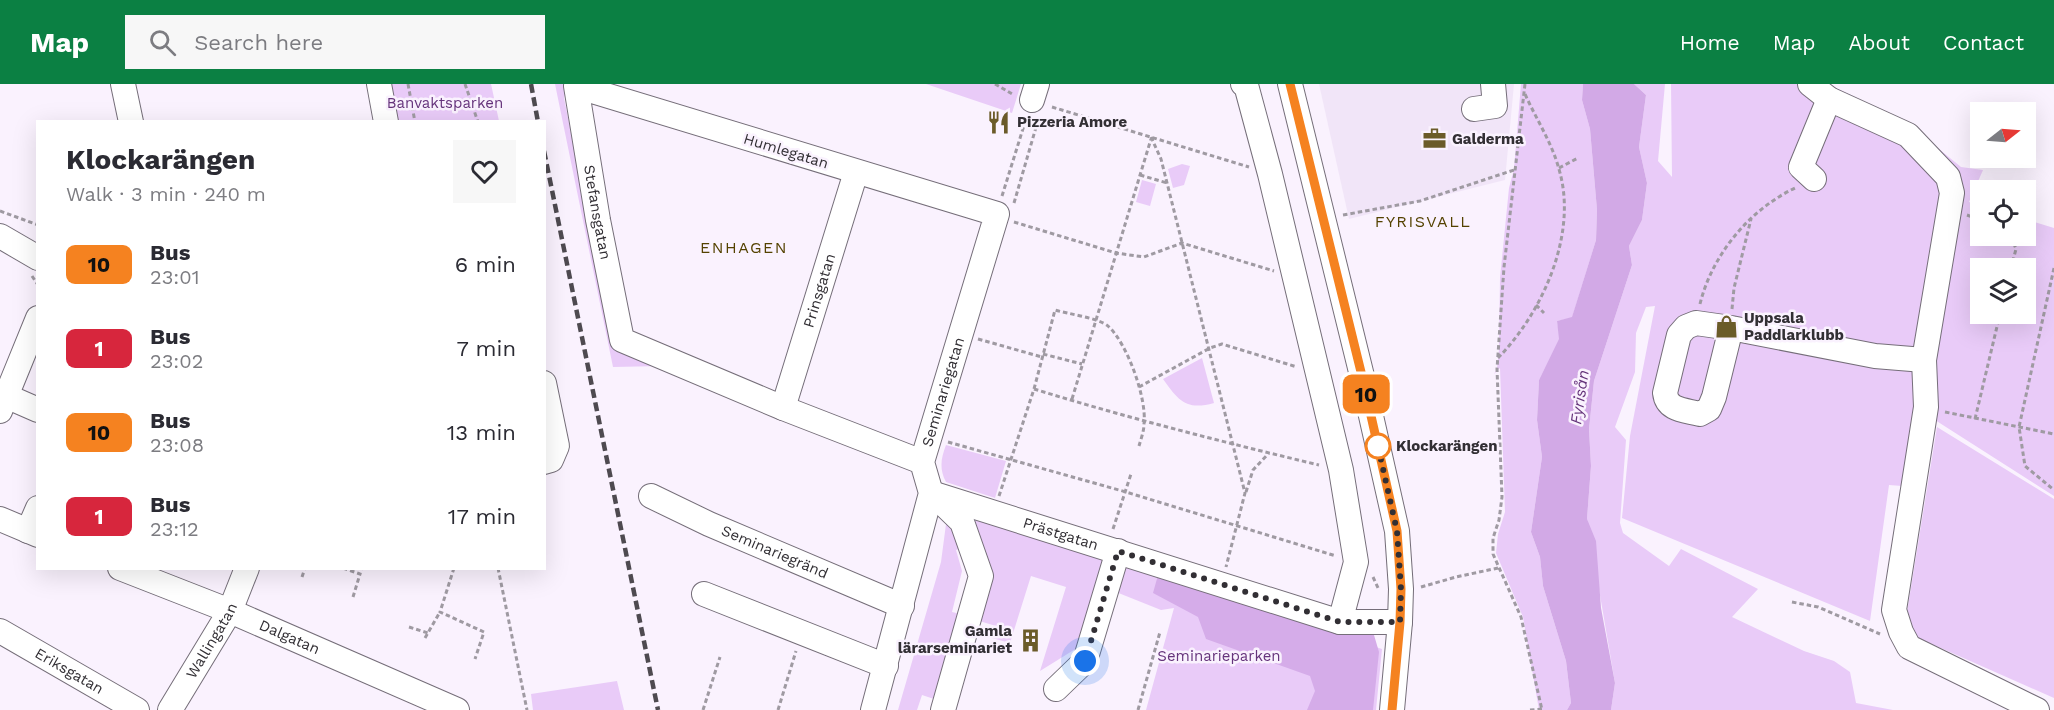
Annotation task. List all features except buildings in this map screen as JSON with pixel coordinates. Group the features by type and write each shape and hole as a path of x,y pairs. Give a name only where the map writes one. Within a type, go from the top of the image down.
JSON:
{"street":[{"path":"123,84 131,120"},
{"path":"379,84 387,120"},
{"path":"1243,84 1246,85 1270,174 1341,470 1356,562 1340,622"},
{"path":"1474,109 1496,105 1493,84"},
{"path":"1810,84 1829,99 1908,135 1948,177 1952,193 1924,360 1926,407 1894,610 1901,632 1909,647 2037,710"},
{"name":"Humlegatan","path":"576,86 1003,217"},
{"name":"Stefansgatan","path":"576,86 598,220 622,340 783,408"},
{"path":"1295,86 1323,218 1397,531 1401,589 1392,710"},
{"path":"1814,179 1800,167 1829,99"},
{"name":"Prinsgatan","path":"783,408 856,172"},
{"name":"Seminariegatan","path":"931,493 922,462 1003,217"},
{"path":"0,236 36,257"},
{"path":"36,323 3,404 36,410"},
{"path":"1731,328 1709,409 1700,414 1671,407 1666,401 1665,393 1678,335 1686,327 1696,323 1731,328 1875,356 1924,360"},
{"path":"546,393 557,446 551,460 546,461"},
{"path":"783,408 922,462"},
{"path":"873,710 931,493 962,522 981,576 943,710"},
{"name":"Prästgatan","path":"931,493 994,512 1032,517 1126,551 1189,567 1221,584 1255,588 1302,602 1340,622 1400,622"},
{"name":"Seminariegränd","path":"651,496 709,524 902,606"},
{"path":"0,519 33,533 36,518"},
{"path":"1056,689 1085,661 1126,551"},
{"name":"Dalgatan","path":"125,570 230,611 457,710"},
{"name":"Wallingatan","path":"170,710 230,611 246,570"},
{"path":"704,594 886,666"},
{"name":"Eriksgatan","path":"0,631 137,710"}],"path":[{"path":"408,84 416,120"},
{"path":"465,84 477,120"},
{"path":"1525,84 1504,267 1498,358 1502,497 1499,520 1493,538 1493,554 1521,617 1542,709 1530,710"},
{"path":"1498,358 1526,323 1536,305 1563,238 1565,200 1559,168 1549,140 1524,92"},
{"path":"1270,174 1151,137 1038,96 1003,217 1116,253 1144,257 1182,243 1294,277"},
{"path":"1071,400 1151,137"},
{"path":"1151,137 1161,159 1245,493"},
{"path":"1559,168 1578,158"},
{"path":"1323,218 1420,201 1514,170"},
{"path":"1140,175 1167,183"},
{"path":"1696,323 1706,283 1735,234 1752,217 1791,190 1814,179"},
{"path":"0,211 36,224"},
{"path":"1731,328 1734,288 1752,217"},
{"path":"2054,268 2019,427 2025,466 2054,490"},
{"path":"1536,305 1544,313"},
{"path":"994,512 1034,389 1055,310 1107,325 1118,338 1131,362 1139,387 1145,422 1139,446"},
{"path":"1975,418 1998,324"},
{"path":"974,337 1082,364"},
{"path":"1139,387 1210,348 1222,344 1318,374"},
{"path":"1034,389 1232,445 1341,470"},
{"path":"1926,407 2054,434"},
{"path":"943,441 1126,492 1365,564 1380,591 1420,587 1498,568"},
{"path":"1221,584 1253,470 1269,453"},
{"path":"1126,551 1126,492 1131,474"},
{"path":"302,576 304,570"},
{"path":"349,570 360,574"},
{"path":"352,597 361,570"},
{"path":"425,638 440,612 453,570"},
{"path":"498,570 527,710"},
{"path":"1792,602 1818,607 1909,647"},
{"path":"440,612 484,632 475,659"},
{"path":"409,627 428,633"},
{"path":"1138,710 1160,632"},
{"path":"778,710 802,633"},
{"path":"703,710 720,657"}],"shaded area":[{"path":"1319,84 1514,84 1505,180 1349,219"},
{"path":"1158,575 1351,633 1374,635 1379,652 1373,710 1307,710 1315,691 1310,676 1206,639 1198,617 1153,593"}],"green space":[{"name":"Banvaktsparken","path":"391,84 491,84 499,120 398,120"},
{"path":"555,84 563,84 566,90 564,98 612,336 662,366 613,367"},
{"path":"926,84 1021,84 1012,113"},
{"path":"1521,84 1583,84 1582,100 1590,129 1597,210 1596,240 1572,318 1557,321 1560,339 1539,380 1537,420 1542,457 1531,532 1540,557 1543,586 1566,661 1571,703 1567,710 1539,710 1523,617 1496,553 1498,534 1505,512 1500,368 1494,374 1497,369 1499,349 1500,278 1509,188 1514,169"},
{"path":"1634,84 1665,84 1658,161 1672,177 1671,84 1828,84 1906,122 1961,167 1983,170 1979,180 1970,180 1970,246 2036,246 2036,222 2054,228 2054,496 1935,420 1902,486 1889,485 1870,621 1622,518 1630,436 1655,306 1646,307 1636,333 1635,372 1615,427 1626,440 1620,523 1623,533 1669,566 1681,549 1758,589 1732,617 1804,651 1834,661 1850,672 1856,703 1893,710 1611,710 1615,683 1587,519 1591,466 1589,429 1594,381 1632,265 1629,246 1642,220 1647,183 1639,147 1646,95"},
{"path":"1182,164 1190,166 1184,185 1173,188 1168,169"},
{"path":"1142,180 1156,184 1150,206 1136,202"},
{"path":"1202,358 1214,403 1196,406 1178,398 1163,379"},
{"path":"1937,427 2054,499 2054,698 1916,637 1907,612"},
{"path":"946,445 1006,461 995,498 946,482 942,473 942,464"},
{"path":"948,509 968,546 956,550 962,571 952,612 965,615 937,700 922,695 917,710 898,710 941,562"},
{"path":"967,512 1106,559 1077,648 1040,671 1066,587 1031,576 1010,643 992,638 996,626 976,620"},
{"name":"Seminarieparken","path":"1123,566 1382,649 1376,710 1146,710 1174,608 1161,610 1116,592"},
{"path":"617,681 624,710 533,710 531,694"}],"water":[{"name":"Fyrisån","path":"1583,84 1634,84 1646,95 1639,147 1647,183 1642,220 1629,246 1632,265 1594,381 1589,429 1591,466 1587,519 1596,541 1601,608 1615,683 1611,710 1567,710 1571,703 1566,661 1543,586 1540,557 1531,532 1542,457 1537,420 1539,380 1559,339 1557,321 1572,317 1596,240 1597,210 1590,129 1582,100"}],"railway":[{"path":"531,84 538,120"},
{"path":"546,161 658,710"}],"bus line":[{"name":"10","path":"1290,84 1362,376 1397,531 1401,589 1392,710"}],"place":[{"name":"Pizzeria Amore","path":"999,122"},
{"name":"Galderma","path":"1434,139"},
{"name":"Uppsala Paddlarklubb","path":"1726,327"},
{"name":"Klockarängen","path":"1378,446"},
{"name":"Gamla lärarseminariet","path":"1030,640"}],"district":[{"name":"FYRISVALL","path":"1423,221"},
{"name":"ENHAGEN","path":"744,247"}],"route":[{"path":"1085,661 1118,551 1340,622 1400,622 1401,589 1397,531 1377,442 1378,446"}]}
